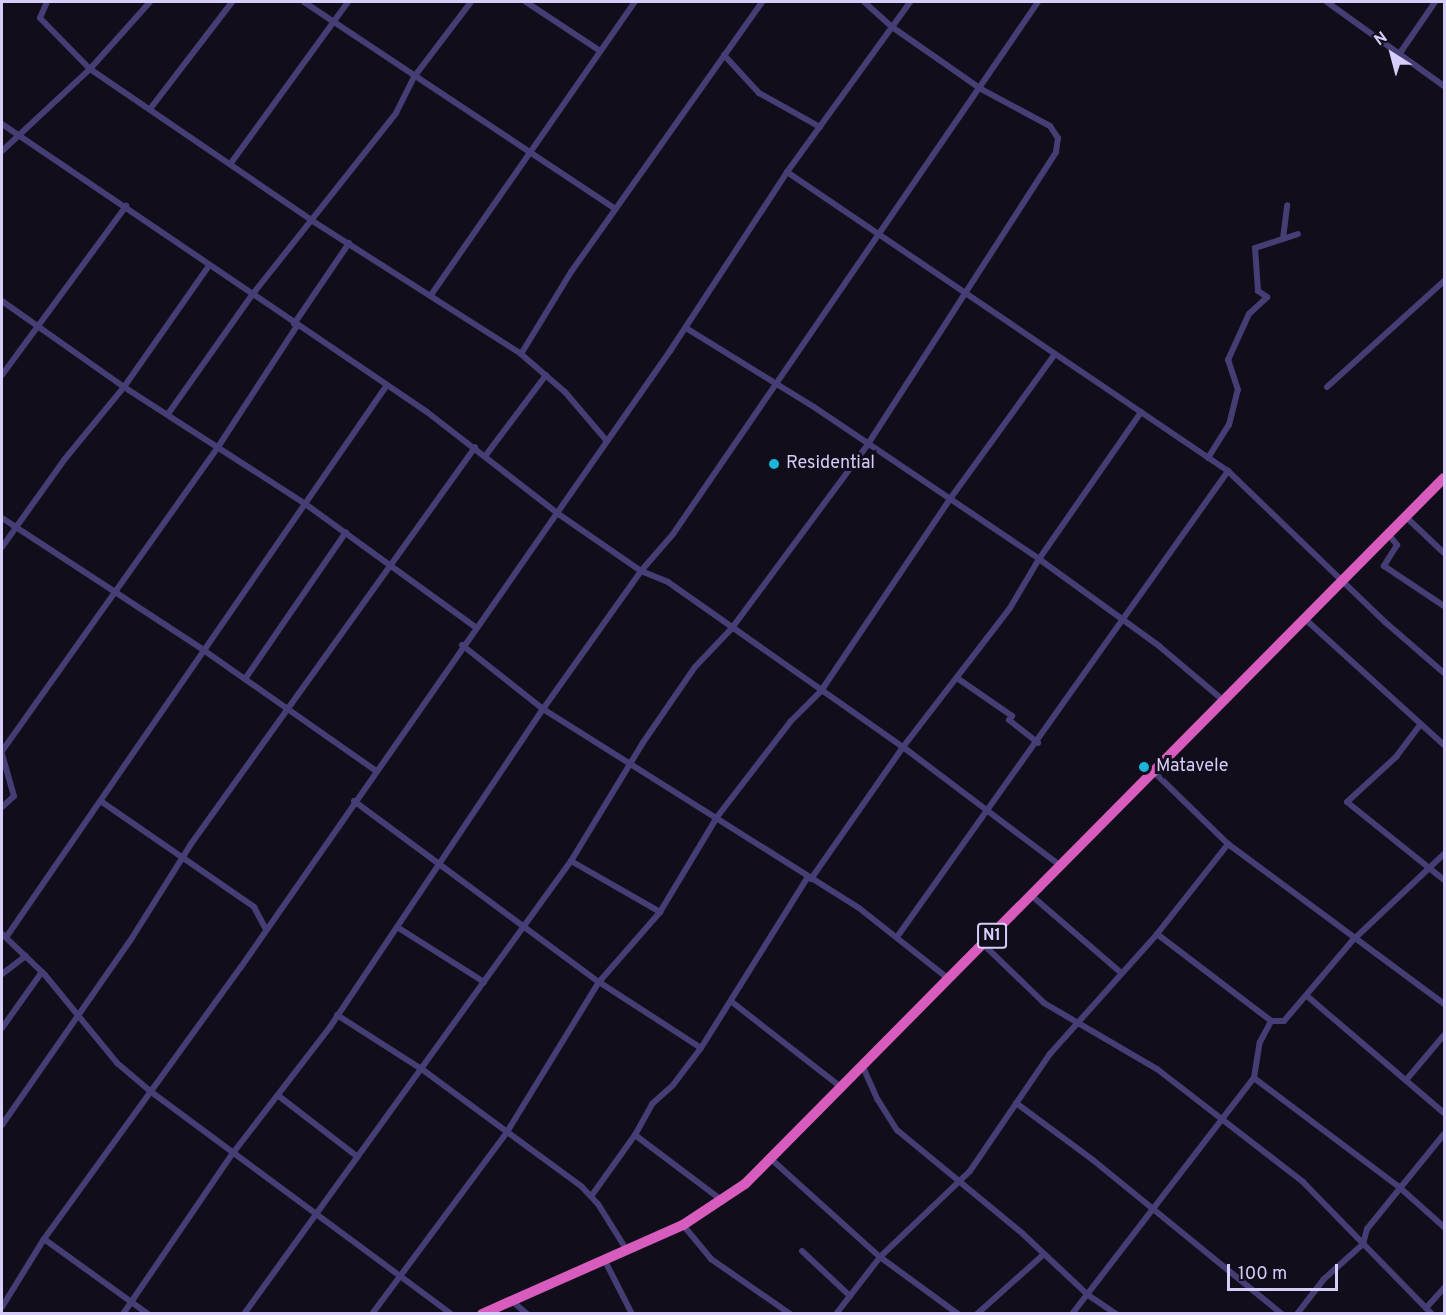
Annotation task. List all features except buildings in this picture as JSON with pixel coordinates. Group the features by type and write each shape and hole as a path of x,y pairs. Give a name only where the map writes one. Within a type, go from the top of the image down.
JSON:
{"highway":[{"name":"N1","path":"482,1314 682,1225 723,1201 771,1160 1406,517 1443,483"}],"street":[{"path":"47,2 40,18 90,69 231,163 311,220 521,354 546,375 606,440"},
{"path":"2,150 90,69 150,2"},
{"path":"150,109 232,2"},
{"path":"304,2 528,153 615,208"},
{"path":"231,163 348,2"},
{"path":"168,414 252,295 396,113 414,77 471,2"},
{"path":"526,2 600,51"},
{"path":"430,295 635,2"},
{"path":"521,354 615,208 762,2"},
{"path":"244,1314 314,1214 423,1070 571,861 632,766 642,744 695,667 732,628 868,444 968,292 1059,145 1050,126 981,89 892,27 864,2"},
{"path":"2,1307 44,1239 266,930 462,645 686,328 787,172 910,2"},
{"path":"123,1314 233,1153 280,1097 338,1015 543,709 641,571 673,534 775,383 981,89 1038,2"},
{"path":"1327,2 1444,86"},
{"path":"1400,53 1435,2"},
{"path":"724,55 759,93 820,127"},
{"path":"810,121 815,134"},
{"path":"2,124 126,206 208,267 387,385 486,455 557,513 641,571 668,582 903,747 1062,867"},
{"path":"787,172 880,232 1228,471 1342,582 1444,673"},
{"path":"1283,239 1287,205"},
{"path":"2,375 37,324 126,206"},
{"path":"1208,458 1229,424 1238,390 1228,360 1249,314 1267,297 1258,291 1255,248 1298,234"},
{"path":"2,807 14,796 14,788 2,752 113,592 218,447 349,243"},
{"path":"2,547 124,387 208,267"},
{"path":"1327,387 1444,281"},
{"path":"2,301 124,387 304,502 391,563 475,627"},
{"path":"686,328 775,383 1039,558 1124,619 1225,701"},
{"path":"372,1314 507,1132 599,982 660,912 717,817 791,721 821,691 950,499 1055,354"},
{"path":"486,455 546,375"},
{"path":"387,385 202,649 102,802 4,935 42,972 117,1063 150,1091 314,1214 402,1274 451,1314"},
{"path":"592,1195 636,1135 652,1104 674,1085 701,1048 810,878 903,747 1010,608 1039,558 1141,412"},
{"path":"2,1125 183,859 475,447"},
{"path":"897,937 1038,743 1228,471"},
{"path":"1406,517 1444,553"},
{"path":"2,518 202,649 375,770"},
{"path":"245,679 346,532"},
{"path":"1389,535 1397,545 1384,566 1444,606"},
{"path":"1305,619 1444,745"},
{"path":"462,645 543,709 717,817 810,878 897,937 949,979"},
{"path":"957,678 1012,716 1009,720 1038,743"},
{"path":"1420,725 1397,756 1347,802 1444,880"},
{"path":"1155,772 1228,844 1444,1004"},
{"path":"354,801 440,861 599,982 701,1048"},
{"path":"102,802 255,907 266,930"},
{"path":"836,1314 880,1257 961,1181 1049,1055 1120,972 1157,934 1228,844"},
{"path":"1157,934 1271,1022 1284,1022 1355,938 1444,854"},
{"path":"571,861 660,912"},
{"path":"1032,896 1120,972"},
{"path":"396,927 484,982"},
{"path":"984,945 1044,1003 1157,1068 1224,1117 1303,1182 1432,1314"},
{"path":"2,974 26,956"},
{"path":"2,1028 42,972"},
{"path":"1307,996 1407,1079 1444,1113"},
{"path":"732,1002 842,1088"},
{"path":"338,1015 423,1070 592,1195 626,1249"},
{"path":"1072,1314 1150,1208 1254,1078 1260,1042 1271,1022"},
{"path":"1407,1079 1444,1035"},
{"path":"863,1068 891,1123 961,1181 1088,1295 1116,1314"},
{"path":"1254,1078 1398,1186 1444,1227"},
{"path":"280,1097 358,1157"},
{"path":"1016,1103 1281,1314"},
{"path":"1297,1314 1324,1279 1363,1244 1364,1234 1398,1186 1444,1134"},
{"path":"636,1135 723,1201"},
{"path":"771,1160 880,1257 958,1314"},
{"path":"682,1225 711,1259 790,1314"},
{"path":"44,1239 148,1314"},
{"path":"802,1251 850,1296"},
{"path":"977,1314 1044,1254"},
{"path":"604,1259 632,1314"},
{"path":"1426,1308 1444,1288"},
{"path":"511,1301 527,1314"}],"place":[{"name":"Residential","path":"774,464"},
{"name":"Matavele","path":"1144,767"}]}
